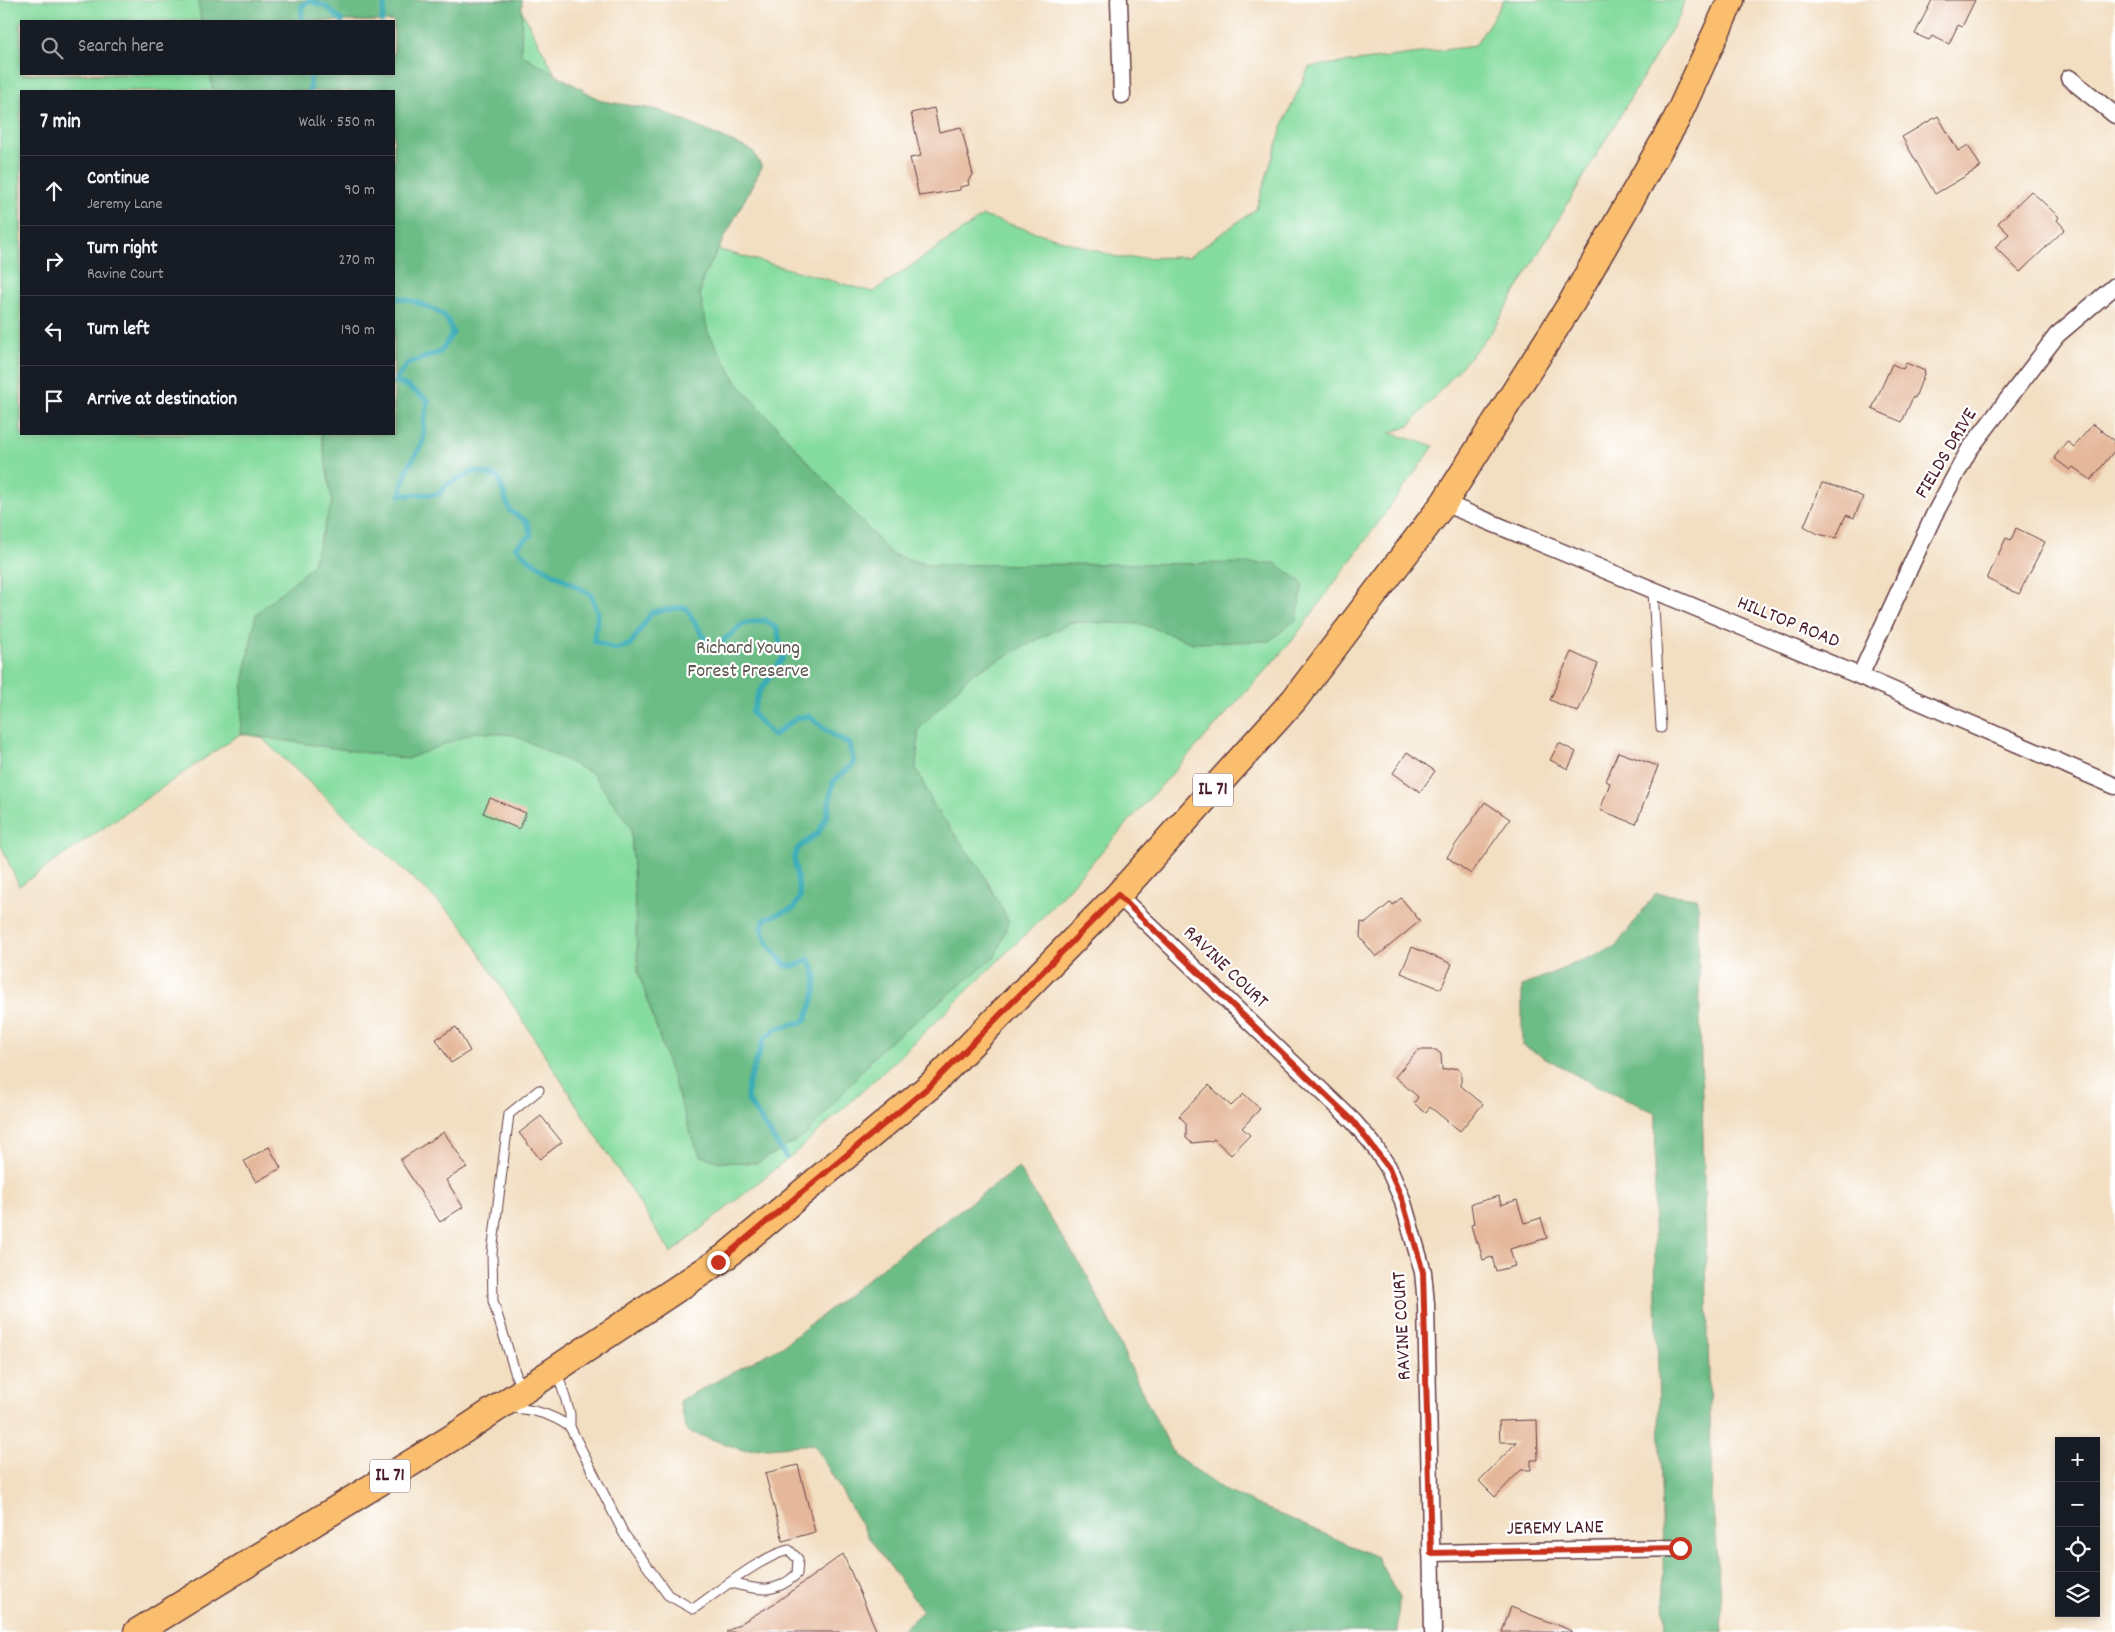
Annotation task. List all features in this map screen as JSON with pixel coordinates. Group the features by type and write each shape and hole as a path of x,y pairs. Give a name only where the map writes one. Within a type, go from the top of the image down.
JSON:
{"main road":[{"name":"IL 71","path":"137,1632 499,1408 725,1257 931,1085 1118,895 1294,700 1444,503 1572,302 1666,136 1731,0"}],"street":[{"path":"1119,0 1122,95"},
{"path":"2069,78 2115,115"},
{"name":"FIELDS DRIVE","path":"1860,676 1934,515 1969,450 2057,335 2113,290"},
{"name":"HILLTOP ROAD","path":"1444,503 1860,676 2115,786"},
{"name":"RAVINE COURT","path":"1118,895 1353,1121 1388,1167 1402,1199 1423,1272 1433,1632"},
{"name":"JEREMY LANE","path":"1431,1553 1680,1548"}],"lane":[{"path":"1653,591 1661,728"},
{"path":"521,1393 493,1301 492,1253 509,1114 539,1090"},
{"path":"556,1369 570,1414 570,1427 624,1534 668,1595 692,1609 777,1553 788,1550 798,1558 797,1574 787,1583 763,1591 731,1584"},
{"path":"499,1408 543,1412 556,1417 570,1427"}],"green space":[{"name":"Richard Young Forest Preserve","path":"0,0 516,0 636,227 873,292 983,216 1120,258 1189,257 1256,209 1284,122 1309,67 1475,46 1504,0 1684,0 1680,15 1491,333 1409,426 1390,433 1434,446 1292,641 1037,923 892,1064 796,1152 671,1253 460,922 241,719 240,734 19,886 0,843"},
{"path":"198,0 522,0 521,54 602,101 659,110 753,151 762,167 703,278 700,295 708,332 738,384 891,554 929,565 1275,563 1303,583 1297,619 1269,641 1193,643 1142,624 1072,622 971,674 919,729 916,768 933,804 981,870 1009,922 995,957 881,1049 806,1135 757,1163 720,1162 701,1156 693,1141 638,971 631,828 593,774 514,735 475,732 407,759 241,734 242,689 256,614 312,566 332,502 321,435 395,435 395,90 213,90 210,75 395,75 395,20 201,20"},
{"path":"1656,893 1697,898 1712,1495 1723,1632 1665,1632 1654,1222 1656,1113 1587,1081 1522,1045 1522,986 1616,946"},
{"path":"1018,1168 1088,1277 1147,1402 1174,1454 1224,1490 1377,1557 1399,1598 1398,1632 900,1632 923,1611 867,1535 814,1444 743,1450 687,1431 679,1401 784,1345 898,1255"}],"building":[{"path":"1932,0 1975,0 1962,27 1958,25 1949,44 1932,36 1929,40 1915,34"},
{"path":"934,108 939,132 961,127 973,175 968,181 969,185 960,187 960,190 919,196 910,158 921,156 911,113"},
{"path":"1938,116 1958,151 1968,145 1981,167 1935,194 1902,137"},
{"path":"2031,191 2059,217 2057,220 2065,229 2020,272 1995,247 2009,234 1998,223"},
{"path":"1906,363 1925,371 1915,398 1913,397 1902,422 1872,409 1892,364 1903,369"},
{"path":"2093,424 2115,441 2115,450 2091,480 2073,467 2070,470 2054,458 2067,441 2074,447"},
{"path":"1822,483 1842,488 1863,497 1854,518 1846,515 1836,538 1818,534 1804,526"},
{"path":"2016,528 2045,542 2019,594 1987,579 2006,538 2011,540"},
{"path":"1571,652 1598,664 1578,712 1550,700"},
{"path":"1559,743 1576,752 1568,769 1550,760"},
{"path":"1407,752 1435,771 1420,792 1393,773"},
{"path":"1618,752 1658,766 1636,824 1600,810 1610,783 1606,781"},
{"path":"490,798 526,813 519,829 483,813"},
{"path":"1485,802 1510,819 1471,874 1447,857"},
{"path":"1401,898 1420,921 1376,957 1360,937 1361,922 1366,923 1391,902 1393,905"},
{"path":"1412,947 1452,964 1441,989 1401,973"},
{"path":"456,1027 470,1051 451,1063 436,1039"},
{"path":"1418,1050 1436,1050 1441,1054 1442,1070 1456,1068 1461,1072 1461,1086 1483,1104 1460,1131 1430,1107 1425,1113 1414,1103 1418,1097 1395,1077"},
{"path":"1209,1085 1231,1106 1244,1094 1260,1109 1242,1128 1250,1135 1231,1155 1214,1139 1192,1143 1186,1138 1186,1123 1179,1116"},
{"path":"541,1116 562,1142 540,1159 519,1133"},
{"path":"444,1132 467,1167 446,1180 463,1207 440,1222 400,1160"},
{"path":"269,1147 281,1168 256,1182 244,1161"},
{"path":"1499,1196 1501,1205 1517,1200 1524,1223 1541,1218 1547,1238 1510,1249 1515,1266 1496,1271 1492,1257 1483,1260 1478,1242 1476,1243 1471,1225 1474,1224 1471,1204"},
{"path":"1537,1420 1538,1460 1531,1460 1531,1470 1521,1470 1495,1497 1479,1481 1517,1442 1500,1442 1499,1421"},
{"path":"798,1465 815,1532 783,1541 765,1473"},
{"path":"843,1554 877,1632 726,1632 775,1603"},
{"path":"1511,1607 1572,1631 1572,1632 1502,1632"}],"waterway":[{"path":"382,20 385,0"},
{"path":"302,20 302,5 310,1 327,7 341,20"},
{"path":"310,90 311,75"},
{"path":"395,298 429,307 436,311 446,318 453,333 440,352 407,364 395,381"},
{"path":"395,381 407,386 429,401 424,420 423,443 408,467 400,495 439,494 446,485 475,471 498,477 510,511 527,522 531,535 516,547 531,561 591,595 598,613 594,641 614,649 630,645 652,612 685,607 712,650 743,624 765,620 777,629 783,658 759,692 752,713 773,736 796,718 808,716 833,735 849,743 854,763 833,782 827,816 818,833 798,848 794,857 800,897 794,908 765,919 761,928 770,947 786,966 799,965 808,959 815,973 816,981 814,998 805,1021 776,1029 764,1039 748,1085 747,1099 786,1157"}],"route":[{"path":"718,1262 931,1085 1118,895 1353,1121 1372,1143 1388,1167 1402,1199 1423,1272 1426,1304 1431,1553 1680,1548"}]}
